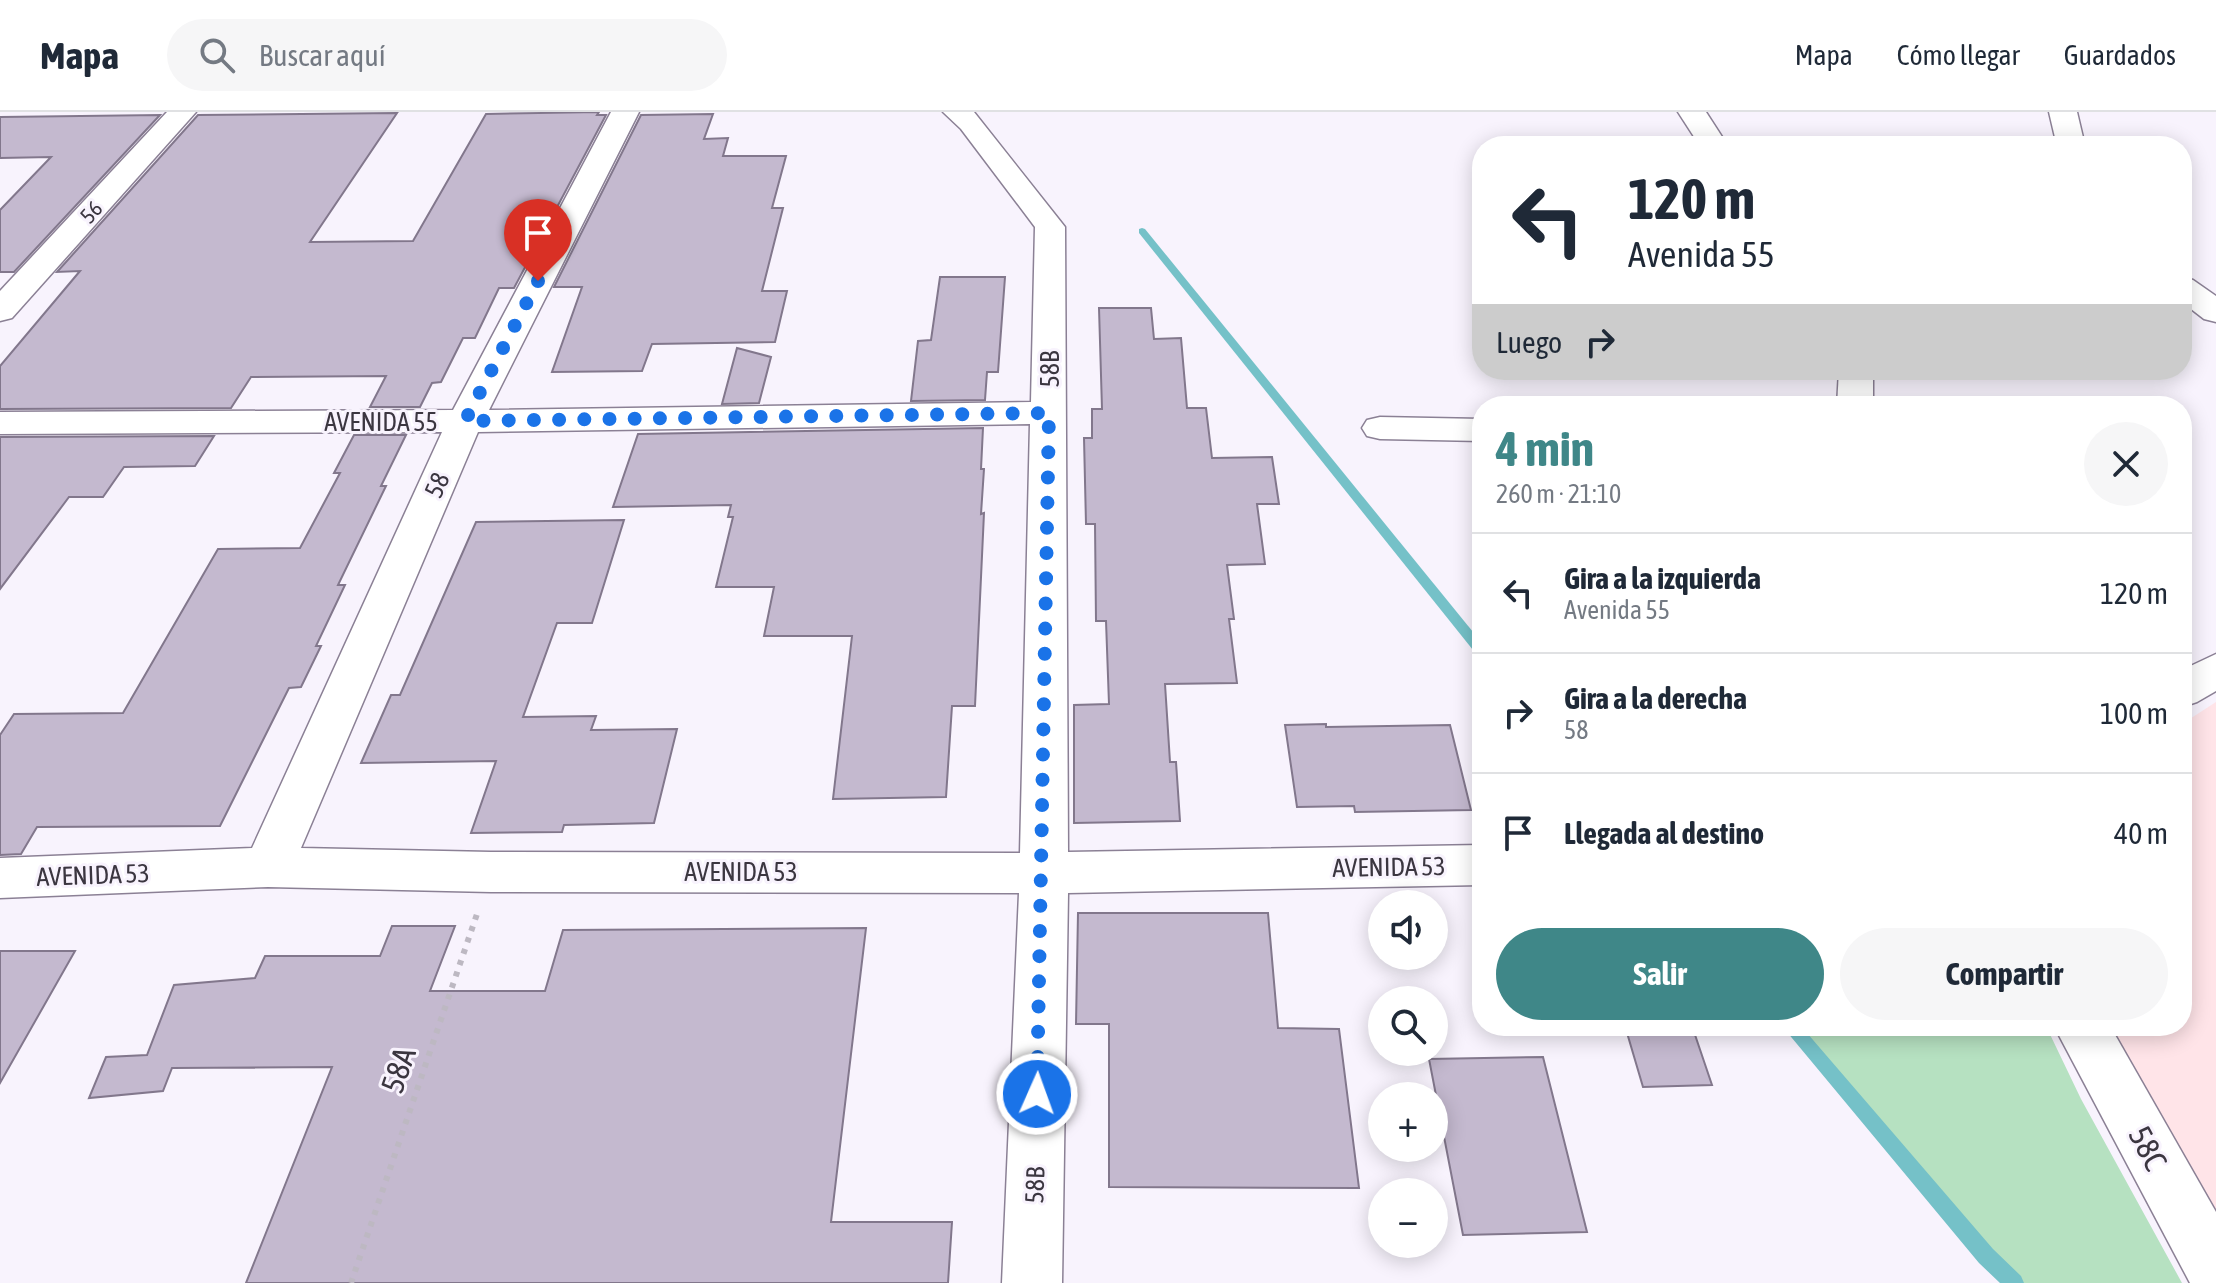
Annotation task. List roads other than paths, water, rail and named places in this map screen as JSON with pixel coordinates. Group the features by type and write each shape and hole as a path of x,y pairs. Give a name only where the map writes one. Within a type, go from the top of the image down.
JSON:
{"street":[{"name":"56","path":"0,311 182,112"},
{"name":"58","path":"268,867 465,421 625,112"},
{"name":"58B","path":"957,112 971,123 1050,227 1044,873 1032,1283"},
{"path":"1692,112 1708,136"},
{"path":"2063,112 2069,136"},
{"path":"2192,294 2216,312"},
{"name":"AVENIDA 55","path":"0,423 465,421 1049,413"},
{"path":"1380,428 1472,430"},
{"path":"2192,685 2216,670"},
{"name":"AVENIDA 53","path":"0,878 268,867 491,872 1044,873 1472,865"},
{"name":"58C","path":"2087,1036 2216,1270"}],"waterway":[{"path":"1142,231 1472,640"},
{"path":"1799,1036 1986,1256 2014,1283"}]}
